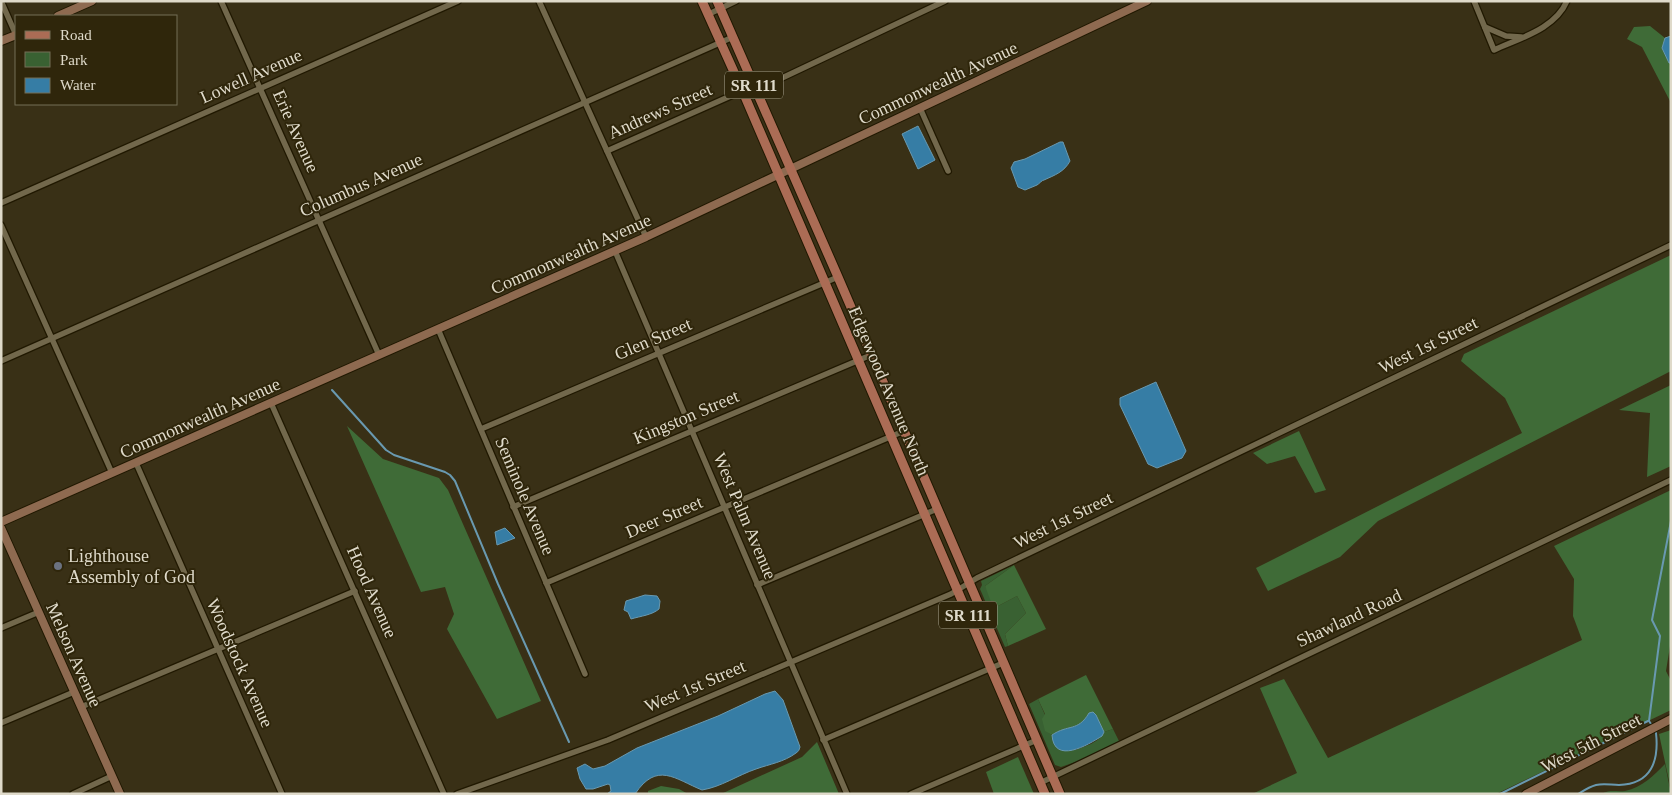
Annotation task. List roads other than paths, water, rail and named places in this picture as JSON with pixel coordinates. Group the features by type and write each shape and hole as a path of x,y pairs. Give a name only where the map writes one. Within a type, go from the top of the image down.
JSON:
{"main road":[{"path":"60,15 92,1"},
{"name":"Edgewood Avenue North","path":"702,1 892,436 1045,794"},
{"name":"Commonwealth Avenue","path":"1,522 646,237 1147,1"},
{"name":"Edgewood Avenue North","path":"719,5 1060,794"},
{"path":"1,42 15,35"},
{"name":"Melson Avenue","path":"1,528 120,794"},
{"name":"West 5th Street","path":"1526,794 1671,719"}],"street":[{"path":"1,1 15,33"},
{"name":"Erie Avenue","path":"221,1 379,355"},
{"name":"Lowell Avenue","path":"1,203 458,1"},
{"path":"539,1 646,237"},
{"path":"707,14 719,5 736,1"},
{"name":"Andrews Street","path":"607,151 743,92 773,82 945,1"},
{"path":"1474,1 1494,50 1552,22 1564,9 1567,1"},
{"path":"1485,28 1506,36 1522,37"},
{"name":"Columbus Avenue","path":"1,361 733,37"},
{"path":"920,108 948,171"},
{"path":"1,225 112,473"},
{"name":"West 1st Street","path":"457,794 584,749 951,594 969,582 1671,245"},
{"name":"West Palm Avenue","path":"616,250 847,794"},
{"name":"Glen Street","path":"481,429 838,277"},
{"name":"Seminole Avenue","path":"438,329 586,674"},
{"name":"Kingston Street","path":"513,506 871,355"},
{"name":"Hood Avenue","path":"271,403 444,794"},
{"name":"Deer Street","path":"546,583 904,431"},
{"name":"Woodstock Avenue","path":"136,463 282,794"},
{"name":"Shawland Road","path":"1040,783 1671,480"},
{"path":"758,585 937,509"},
{"path":"81,707 355,591"},
{"path":"1,628 39,612"},
{"path":"823,740 1003,662"},
{"path":"1,723 74,692"},
{"path":"911,794 1037,740"},
{"path":"73,794 112,776"}],"water":[{"path":"1671,36 1671,63 1669,63 1662,48 1665,38"},
{"path":"918,126 935,160 918,169 902,134"},
{"path":"1063,142 1070,161 1065,168 1025,190 1018,187 1011,168 1014,162 1025,159"},
{"path":"1156,382 1186,451 1182,458 1157,468 1148,464 1120,405 1120,398"},
{"path":"505,528 515,538 497,545 495,532"},
{"path":"645,595 657,596 660,601 659,609 650,614 631,619 628,612 624,610 626,601"},
{"path":"775,691 783,700 800,747 798,752 787,759 702,790 675,778 659,775 643,784 635,794 607,794 611,791 610,785 586,789 580,779 577,768 585,764 593,769 605,766 637,748"},
{"path":"1093,712 1104,732 1102,736 1081,748 1072,750 1065,751 1059,749 1054,744 1052,735 1081,723 1089,713"}],"waterway":[{"path":"332,390 386,450 394,455 445,472 455,481 498,584 569,742"},
{"path":"1651,724 1649,721 1660,636 1652,620 1671,521"},
{"path":"1500,794 1648,721"},
{"path":"1578,794 1596,785 1630,784 1646,775 1654,761 1657,743 1656,733"}],"place":[{"name":"Lighthouse Assembly of God","path":"58,566"}]}
